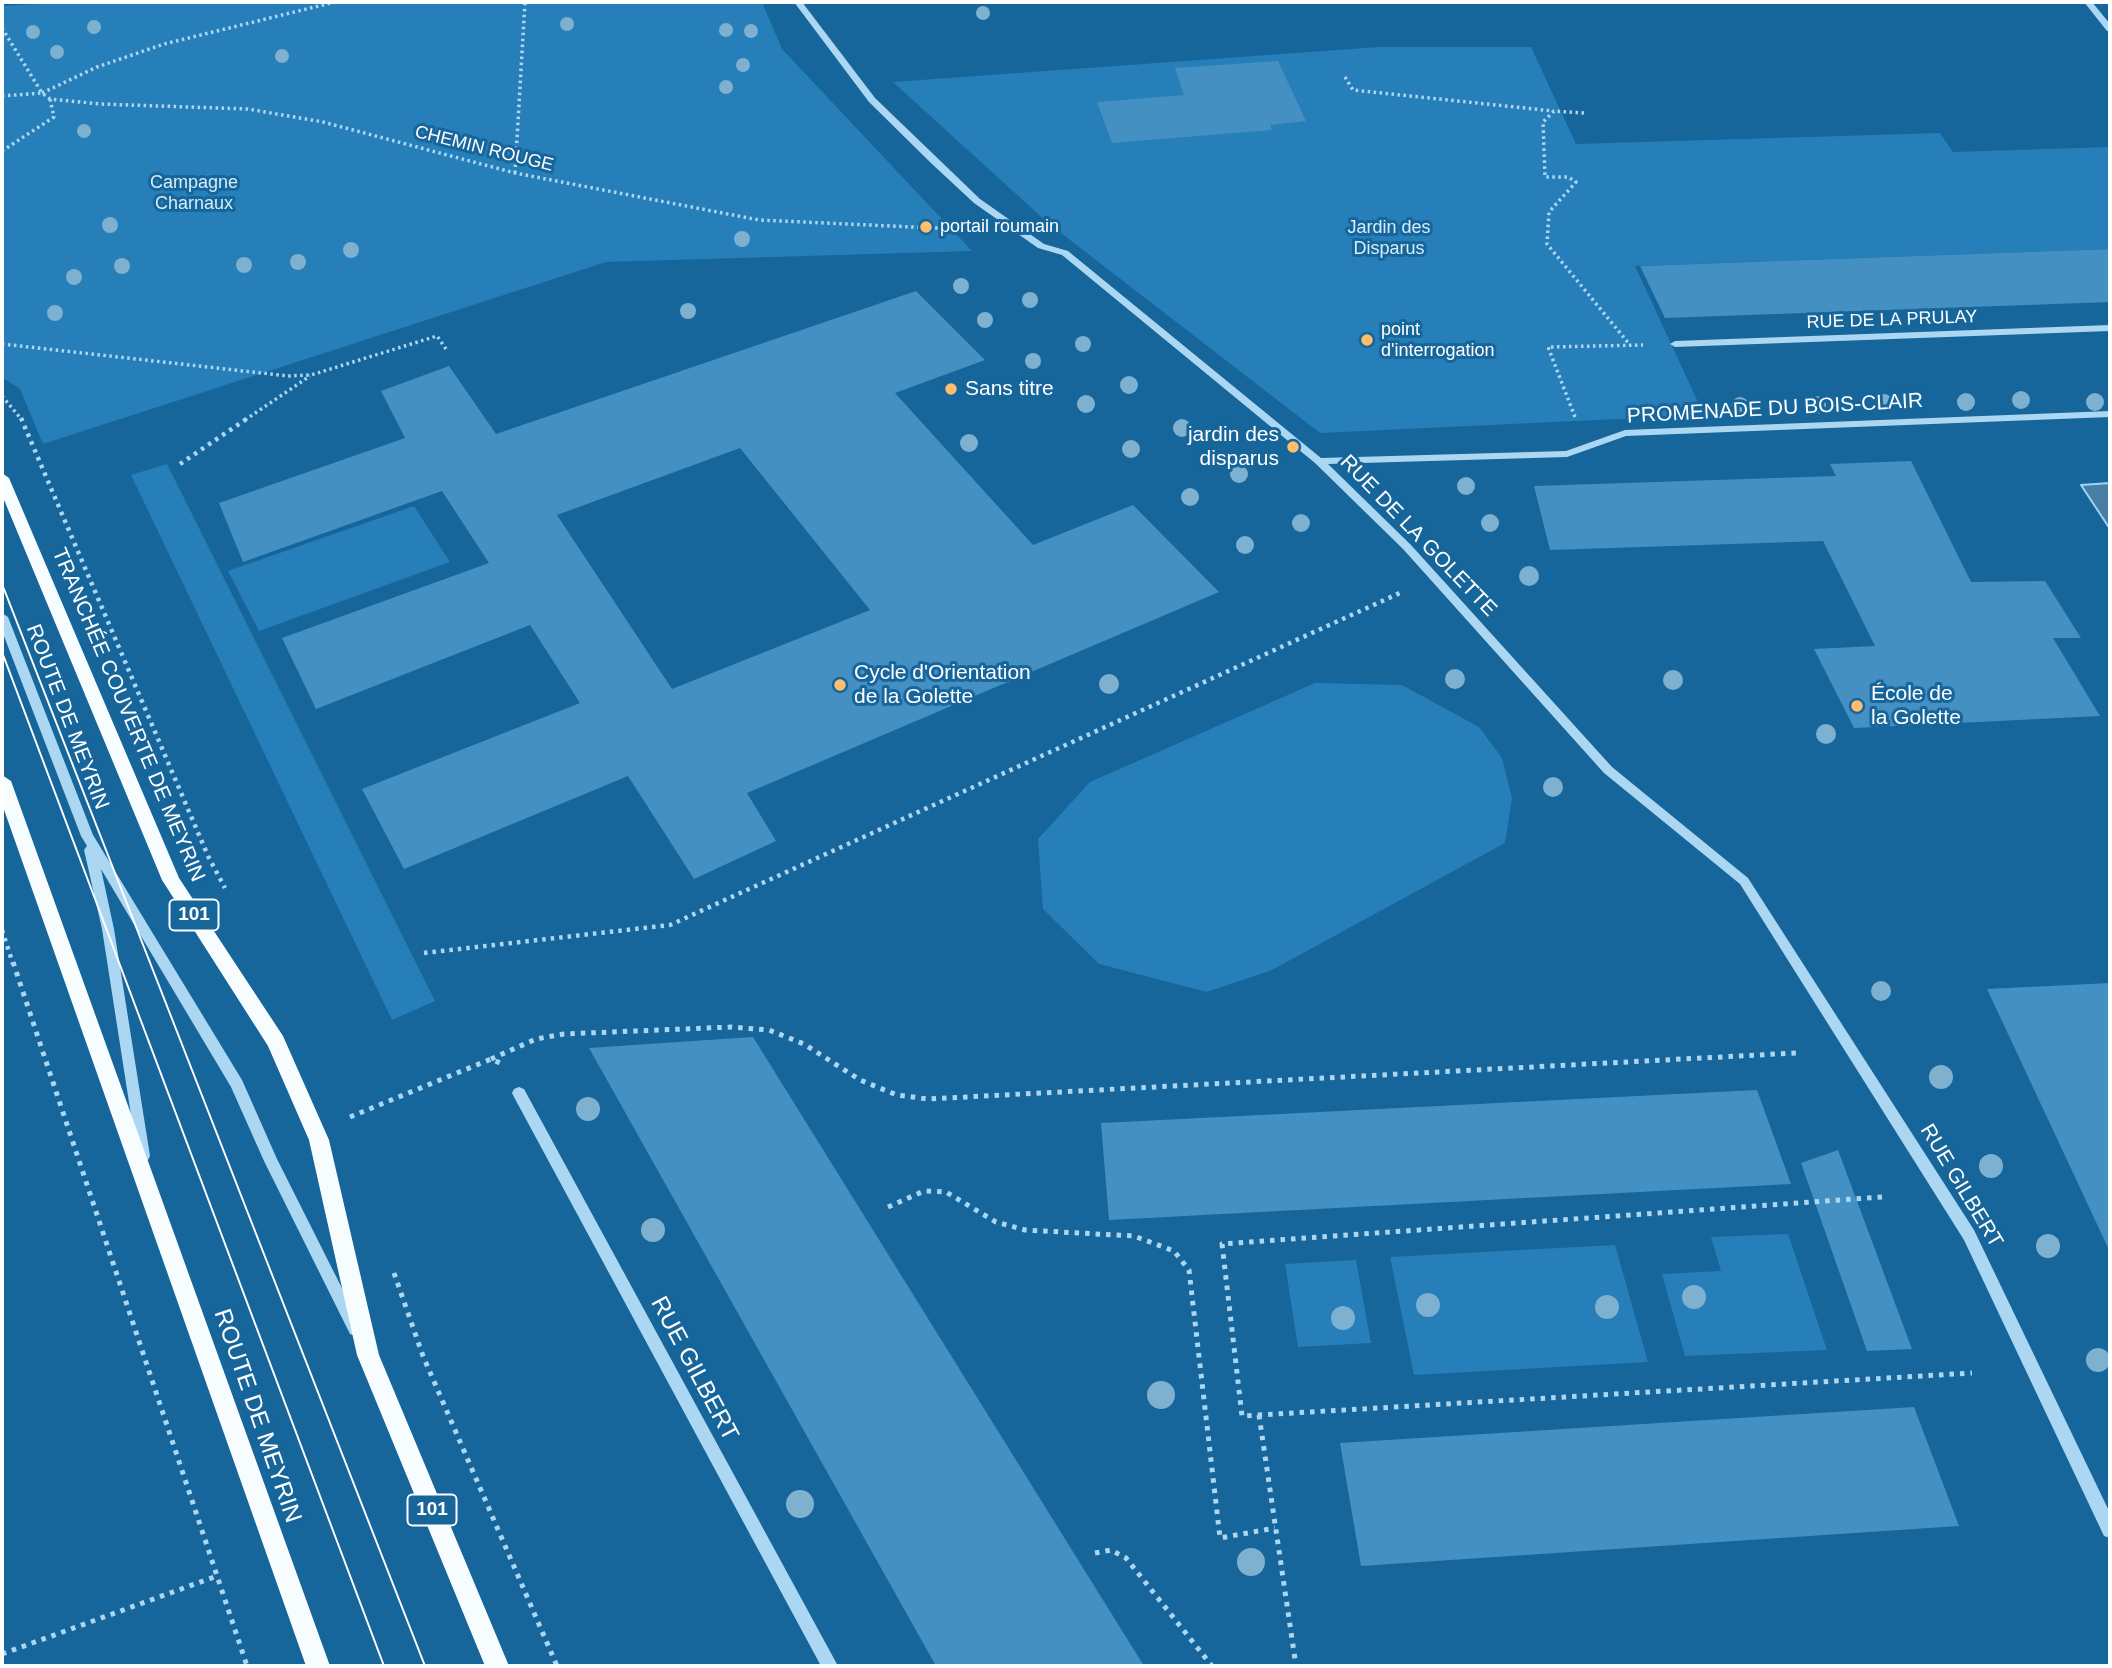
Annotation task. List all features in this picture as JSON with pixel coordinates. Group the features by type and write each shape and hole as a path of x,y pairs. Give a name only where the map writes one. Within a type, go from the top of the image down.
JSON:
{"main road":[{"name":"TRANCHÉE COUVERTE DE MEYRIN","path":"2,478 171,880 276,1042 319,1140 368,1355"},
{"path":"2,781 147,1183"},
{"name":"ROUTE DE MEYRIN","path":"147,1183 317,1666"},
{"name":"101","path":"368,1355 497,1666"}],"street":[{"path":"798,2 872,100 977,201 1041,246"},
{"path":"2088,2 2110,29"},
{"name":"RUE DE LA GOLETTE","path":"1041,246 1065,253 1319,461 1435,577 1608,770 1744,881"},
{"name":"RUE DE LA PRULAY","path":"1675,344 2110,328"},
{"name":"PROMENADE DU BOIS-CLAIR","path":"1319,461 1567,454 1625,433 2110,414"},
{"name":"ROUTE DE MEYRIN","path":"2,617 87,836"},
{"path":"87,836 134,918 237,1084 271,1161 368,1355"},
{"path":"87,836 108,929 147,1183"},
{"name":"RUE GILBERT","path":"1744,881 1969,1235 2110,1530"},
{"name":"RUE GILBERT","path":"519,1093 830,1666"}],"path":[{"path":"2,96 43,93 97,67 164,44 335,2"},
{"path":"515,173 524,2"},
{"path":"2,28 43,93 50,99 54,117 2,151"},
{"path":"1345,76 1353,90 1584,113"},
{"name":"CHEMIN ROUGE","path":"50,99 100,104 248,109 323,122 515,173 759,220 962,229"},
{"path":"1554,111 1543,121 1545,177 1568,177 1576,183 1549,212 1547,244 1630,345"},
{"path":"2,344 288,376 311,375 437,335 446,349"},
{"path":"1586,447 1548,347 1675,344"},
{"path":"180,464 311,375"},
{"path":"424,953 670,925 1435,577"},
{"path":"2,930 247,1666"},
{"path":"341,1120 536,1039 564,1034 731,1027 769,1030 804,1044 860,1080 897,1095 928,1099 1796,1053"},
{"path":"491,1059 505,1065 519,1093"},
{"path":"888,1207 924,1191 946,1192 996,1222 1025,1230 1134,1236 1174,1251 1189,1270 1220,1538 1275,1528"},
{"path":"1882,1197 1222,1244 1242,1416 1972,1373"},
{"path":"1259,1415 1296,1666"},
{"path":"1095,1553 1111,1550 1126,1558 1212,1666"},
{"path":"2,1654 217,1576"}],"green space":[{"name":"Campagne Charnaux","path":"75,2 762,2 782,49 972,251 606,262 43,444 20,389 2,377 2,6"},
{"name":"Jardin des Disparus","path":"1379,47 1531,47 1576,144 1940,133 1953,152 2110,147 2110,249 1635,266 1704,415 1320,433 1048,223 893,82"},
{"path":"167,464 435,1001 392,1020 131,475"},
{"path":"414,506 450,562 259,631 228,571"},
{"path":"1315,683 1402,685 1479,727 1502,758 1512,798 1505,843 1272,970 1207,992 1099,964 1043,909 1038,839 1090,782"},
{"path":"1788,1234 1827,1350 1685,1356 1662,1274 1721,1271 1711,1237"},
{"path":"1615,1245 1648,1362 1414,1375 1390,1257"},
{"path":"1356,1260 1371,1343 1298,1347 1285,1264"}],"shaded area":[{"path":"2110,483 2110,529 2081,485"}],"building":[{"path":"1278,61 1306,121 1270,125 1272,130 1112,143 1097,102 1184,95 1175,68"},
{"path":"2110,249 2110,302 1665,318 1640,266"},
{"path":"916,291 985,360 895,393 1033,545 1133,505 1219,592 747,793 776,841 694,879 628,776 404,869 362,789 580,703 530,625 316,709 282,638 489,563 442,491 243,562 219,503 405,438 381,391 449,366 496,434","holes":["740,448 870,610 672,689 557,515"]},
{"path":"1911,461 1971,582 2045,581 2081,638 2053,638 2100,716 1854,728 1814,649 1875,646 1823,541 1550,550 1534,486 1836,476 1830,464"},
{"path":"2110,983 2110,1252 1987,989"},
{"path":"753,1037 1144,1666 936,1666 589,1048"},
{"path":"1757,1090 1791,1184 1109,1220 1101,1123"},
{"path":"1838,1150 1912,1349 1867,1351 1801,1163"},
{"path":"1914,1407 1959,1526 1361,1566 1340,1443"}],"tram line":[{"path":"2,584 425,1666"},
{"path":"2,652 384,1666"}],"place":[{"name":"portail roumain","path":"926,227"},
{"name":"point d'interrogation","path":"1367,340"},
{"name":"Sans titre","path":"951,389"},
{"name":"jardin des disparus","path":"1293,447"},
{"name":"Cycle d'Orientation de la Golette","path":"840,685"},
{"name":"École de la Golette","path":"1857,706"}]}
